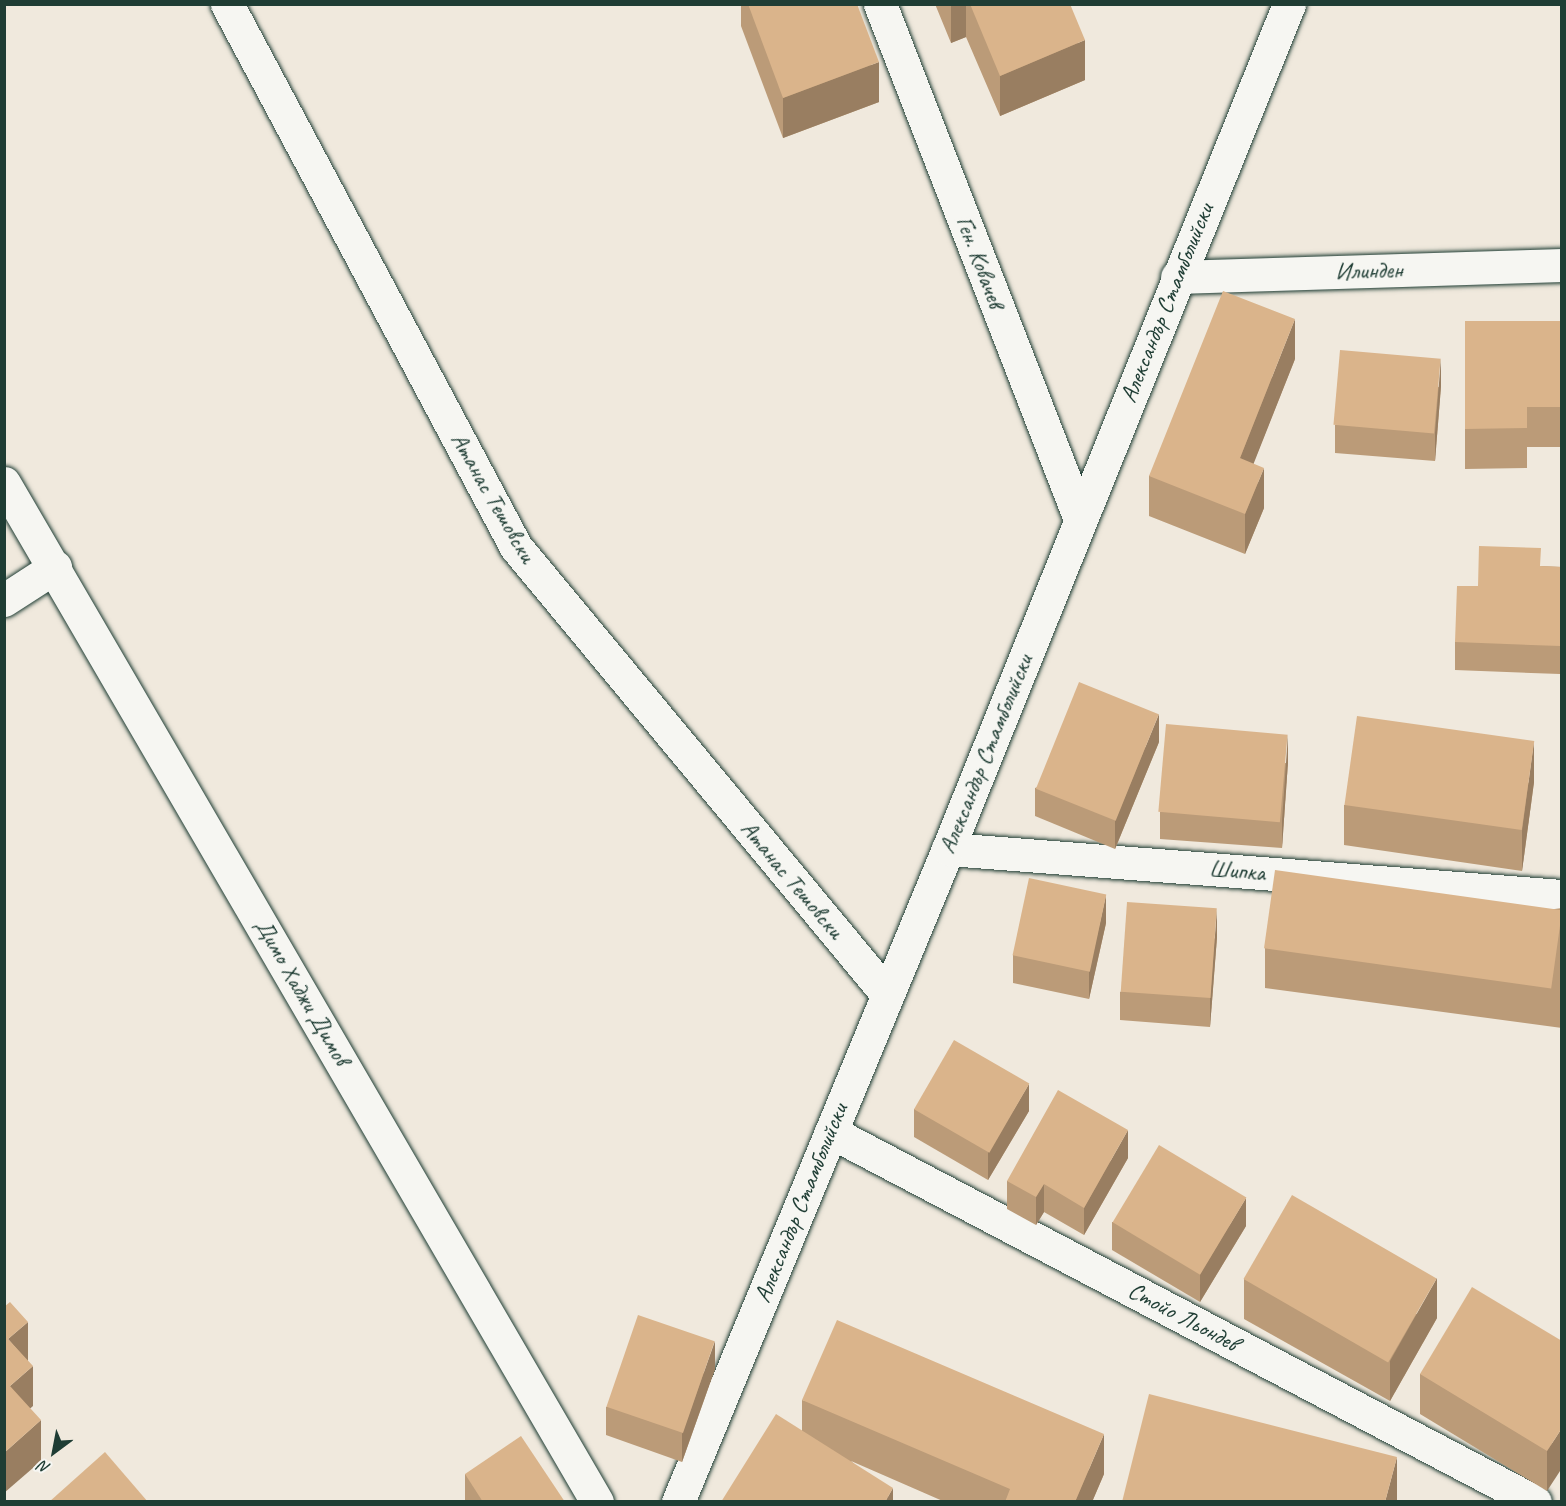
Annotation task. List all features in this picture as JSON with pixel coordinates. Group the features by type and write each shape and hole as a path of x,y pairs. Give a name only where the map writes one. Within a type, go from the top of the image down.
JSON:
{"street":[{"name":"Атанас Тешовски","path":"228,4 516,547 886,993"},
{"name":"Ген. Ковачев","path":"880,4 1080,519"},
{"name":"Александър Стамболийски","path":"678,1502 886,993 948,849 1289,4"},
{"name":"Илинден","path":"1177,277 1562,265"},
{"name":"Димо Хаджи Димов","path":"4,483 55,567 597,1502"},
{"path":"4,600 55,567"},
{"name":"Шипка","path":"948,849 1562,896"},
{"name":"Стойо Льондев","path":"831,1132 1535,1502"}],"building":[{"path":"748,4 857,4 879,62 783,98"},
{"path":"970,4 1070,4 1085,40 1000,76"},
{"path":"1223,291 1295,319 1240,458 1264,468 1245,514 1149,476"},
{"path":"1465,321 1562,321 1562,407 1527,407 1527,428 1465,429"},
{"path":"1340,350 1441,359 1434,434 1333,425"},
{"path":"1479,546 1541,548 1540,566 1562,567 1560,646 1455,642 1457,586 1478,586"},
{"path":"1079,682 1159,714 1116,821 1036,789"},
{"path":"1357,716 1534,741 1522,830 1344,805"},
{"path":"1166,724 1288,735 1280,822 1158,812"},
{"path":"1275,870 1562,910 1551,989 1264,948"},
{"path":"1029,878 1106,894 1090,972 1013,955"},
{"path":"1127,902 1217,908 1211,998 1121,992"},
{"path":"954,1040 1029,1083 989,1153 914,1109"},
{"path":"1058,1090 1128,1130 1084,1208 1044,1184 1036,1197 1007,1181"},
{"path":"1159,1145 1246,1198 1200,1275 1113,1222"},
{"path":"1292,1195 1437,1278 1388,1363 1244,1279"},
{"path":"1472,1287 1562,1341 1562,1428 1547,1451 1420,1374"},
{"path":"10,1302 28,1322 8,1339 33,1366 10,1386 41,1420 4,1453 4,1307"},
{"path":"638,1315 715,1341 683,1433 606,1407"},
{"path":"837,1320 1104,1434 1075,1502 1005,1502 1010,1489 802,1400"},
{"path":"1149,1394 1397,1457 1385,1502 1122,1502"},
{"path":"776,1414 893,1488 885,1502 721,1502"},
{"path":"521,1436 565,1502 483,1502 465,1474"},
{"path":"105,1452 148,1502 49,1502"}]}
